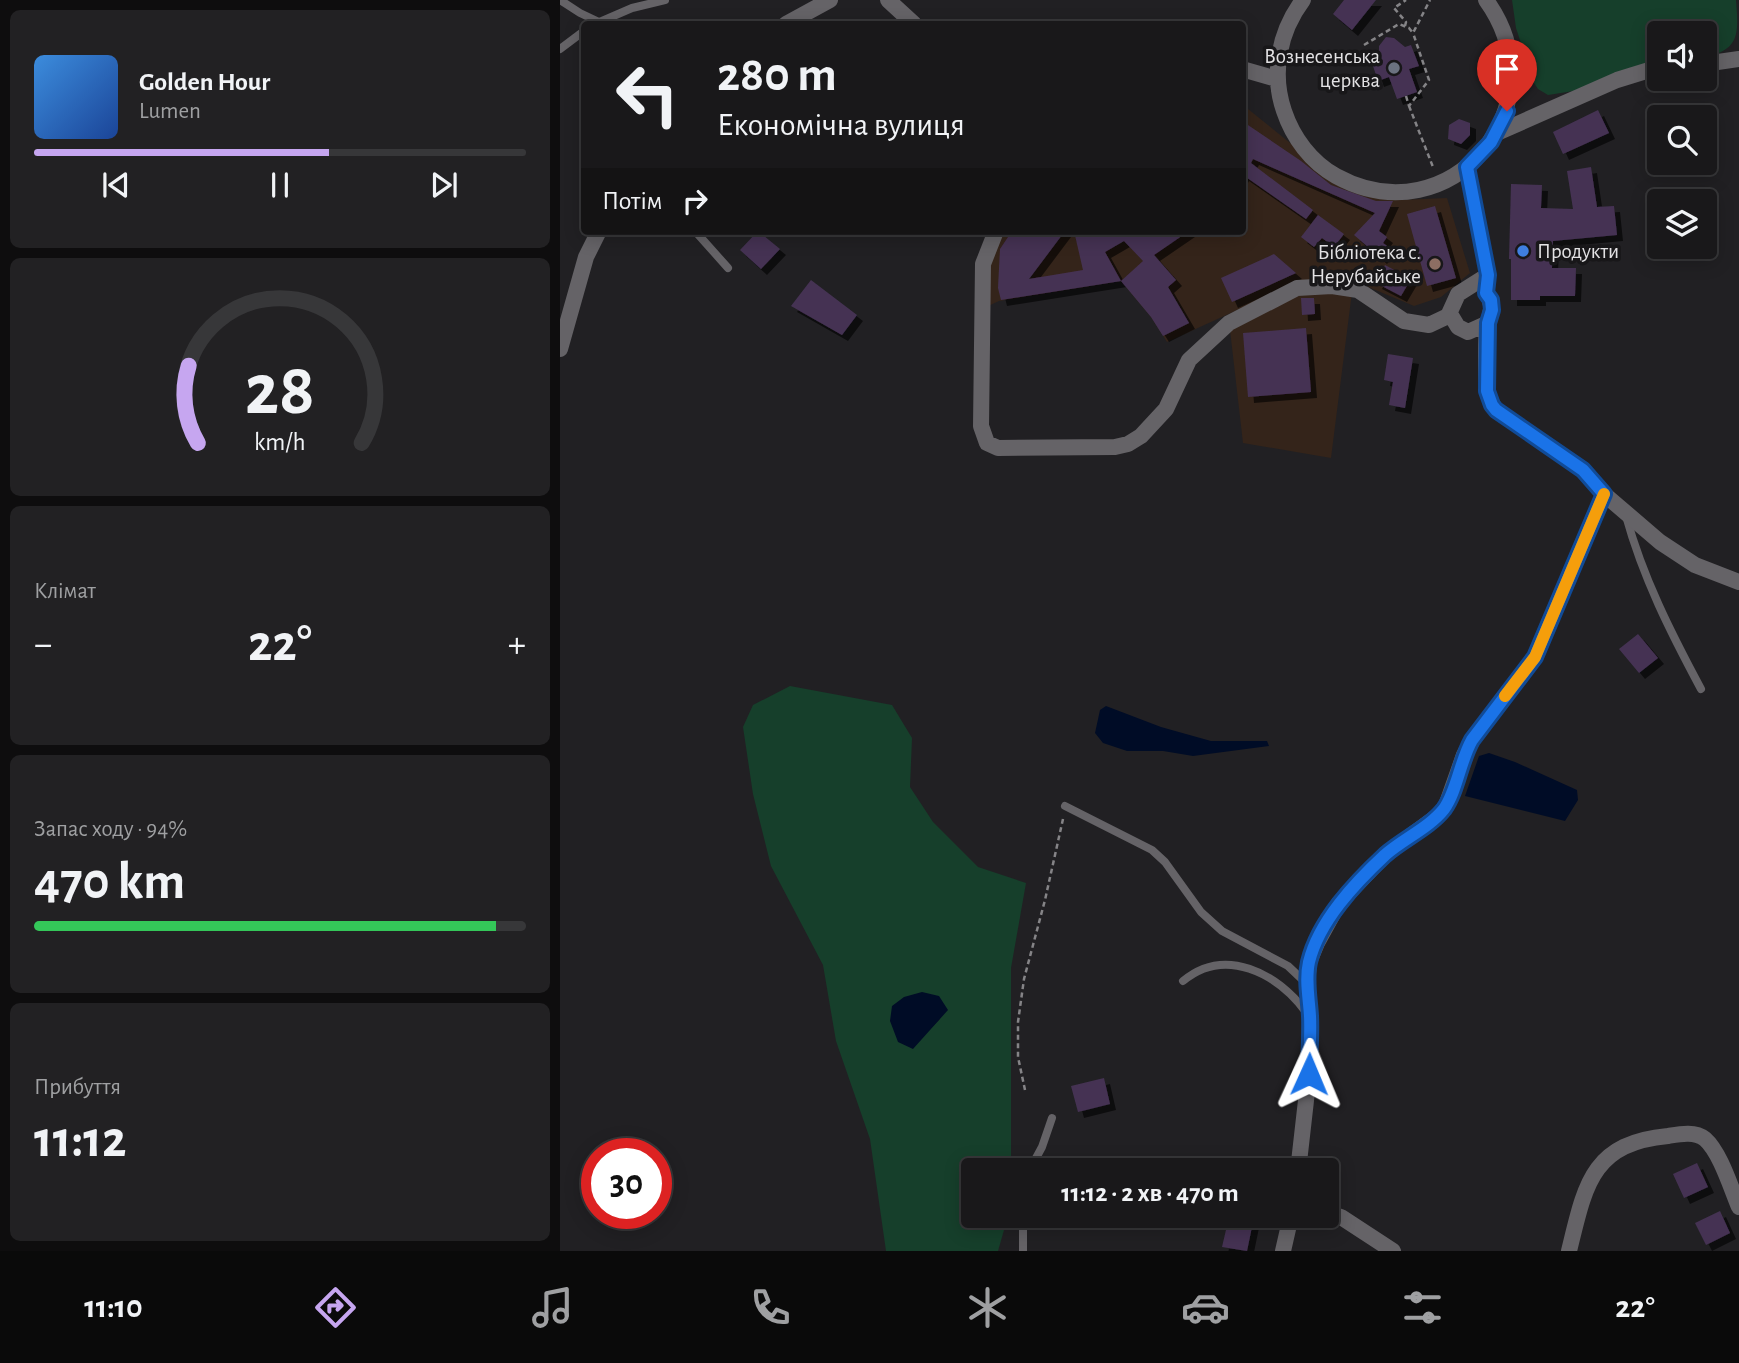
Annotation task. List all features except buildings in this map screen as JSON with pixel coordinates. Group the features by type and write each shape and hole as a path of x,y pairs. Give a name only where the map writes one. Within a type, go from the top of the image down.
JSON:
{"street":[{"path":"792,21 830,0"},
{"path":"1303,0 1285,32 1279,54 1277,79 1280,102 1286,119 1300,144 1323,167 1345,180 1372,190 1411,191 1434,185 1467,167 1486,149 1509,105 1513,66 1506,34 1486,0"},
{"path":"891,1 911,21"},
{"path":"1717,62 1739,59"},
{"path":"1246,70 1277,79"},
{"path":"1497,132 1616,80 1647,71"},
{"path":"994,235 983,264 981,426 988,443 998,448 1115,447 1128,444 1141,436 1166,410 1189,360 1229,323 1297,288 1332,286 1358,290 1404,321 1429,325 1448,316 1458,294 1479,290 1488,275 1467,167"},
{"path":"560,349 586,257 597,235"},
{"path":"1479,290 1491,300 1487,391 1496,410 1583,470 1604,494 1660,542 1695,565 1739,582"},
{"path":"1448,316 1452,317 1458,327 1468,332 1488,323"},
{"path":"1299,1158 1309,1074 1309,962 1339,903 1387,854 1439,815 1446,806 1472,740 1535,657 1604,494"},
{"path":"1569,1251 1581,1201 1590,1180 1602,1162 1618,1148 1632,1142 1689,1134 1702,1136 1712,1146 1739,1207"},
{"path":"1339,1216 1393,1251"},
{"path":"1283,1251 1288,1228"}],"lane":[{"path":"560,0 594,21"},
{"path":"602,21 632,8 665,0"},
{"path":"560,49 581,33"},
{"path":"699,235 728,268"},
{"path":"1625,512 1637,556 1662,615 1700,689"},
{"path":"1065,806 1152,849 1165,862 1201,912 1222,931 1288,966 1307,985"},
{"path":"1183,981 1196,970 1213,965 1231,965 1251,970 1270,978 1287,991 1310,1018"},
{"path":"1036,1158 1052,1118"},
{"path":"1023,1228 1023,1251"}],"path":[{"path":"1405,26 1406,22 1394,8 1406,0"},
{"path":"1413,33 1430,0"},
{"path":"1364,45 1399,24 1413,33 1429,80 1409,106"},
{"path":"1405,96 1433,167"},
{"path":"1025,1090 1018,1057 1018,1022 1024,979 1045,900 1065,806"}],"shaded area":[{"path":"1246,107 1320,167 1400,200 1447,198 1470,273 1441,297 1414,306 1361,284 1301,281 1167,342 1151,317 1121,281 999,301 986,307 995,235 1246,235"},
{"path":"1301,291 1352,292 1331,458 1243,443 1230,330"}],"green space":[{"path":"1512,0 1736,0 1736,32 1731,45 1725,50 1717,54 1717,21 1647,21 1647,65 1580,90 1548,95 1534,83 1516,28"},
{"path":"790,686 892,705 912,738 910,787 933,822 978,867 1026,883 1011,968 1011,1158 961,1158 961,1228 1005,1228 998,1251 886,1251 870,1139 836,1041 823,965 771,866 753,794 743,727 753,705","holes":["892,1006 940,1019 926,1033"]}],"water":[{"path":"1106,706 1161,727 1211,741 1267,741 1269,746 1193,756 1163,751 1127,751 1103,743 1095,733 1100,710"},
{"path":"1489,753 1577,790 1578,800 1565,821 1465,796 1479,756"},
{"path":"922,992 939,996 948,1010 913,1049 898,1042 890,1021 892,1006 904,997"}],"slow traffic":[{"path":"1505,696 1535,657 1604,494"}],"place":[{"name":"Вознесенська церква","path":"1394,68"},
{"name":"Продукти","path":"1523,251"},
{"name":"Бібліотека с. Нерубайське","path":"1435,264"}],"route":[{"path":"1309,1074 1310,1018 1307,985 1309,962 1317,943 1339,903 1387,854 1439,815 1446,806 1472,740 1535,657 1604,494 1583,470 1496,410 1487,391 1488,323 1492,310 1491,300 1486,293 1488,275 1467,167 1491,142 1507,111"}]}
